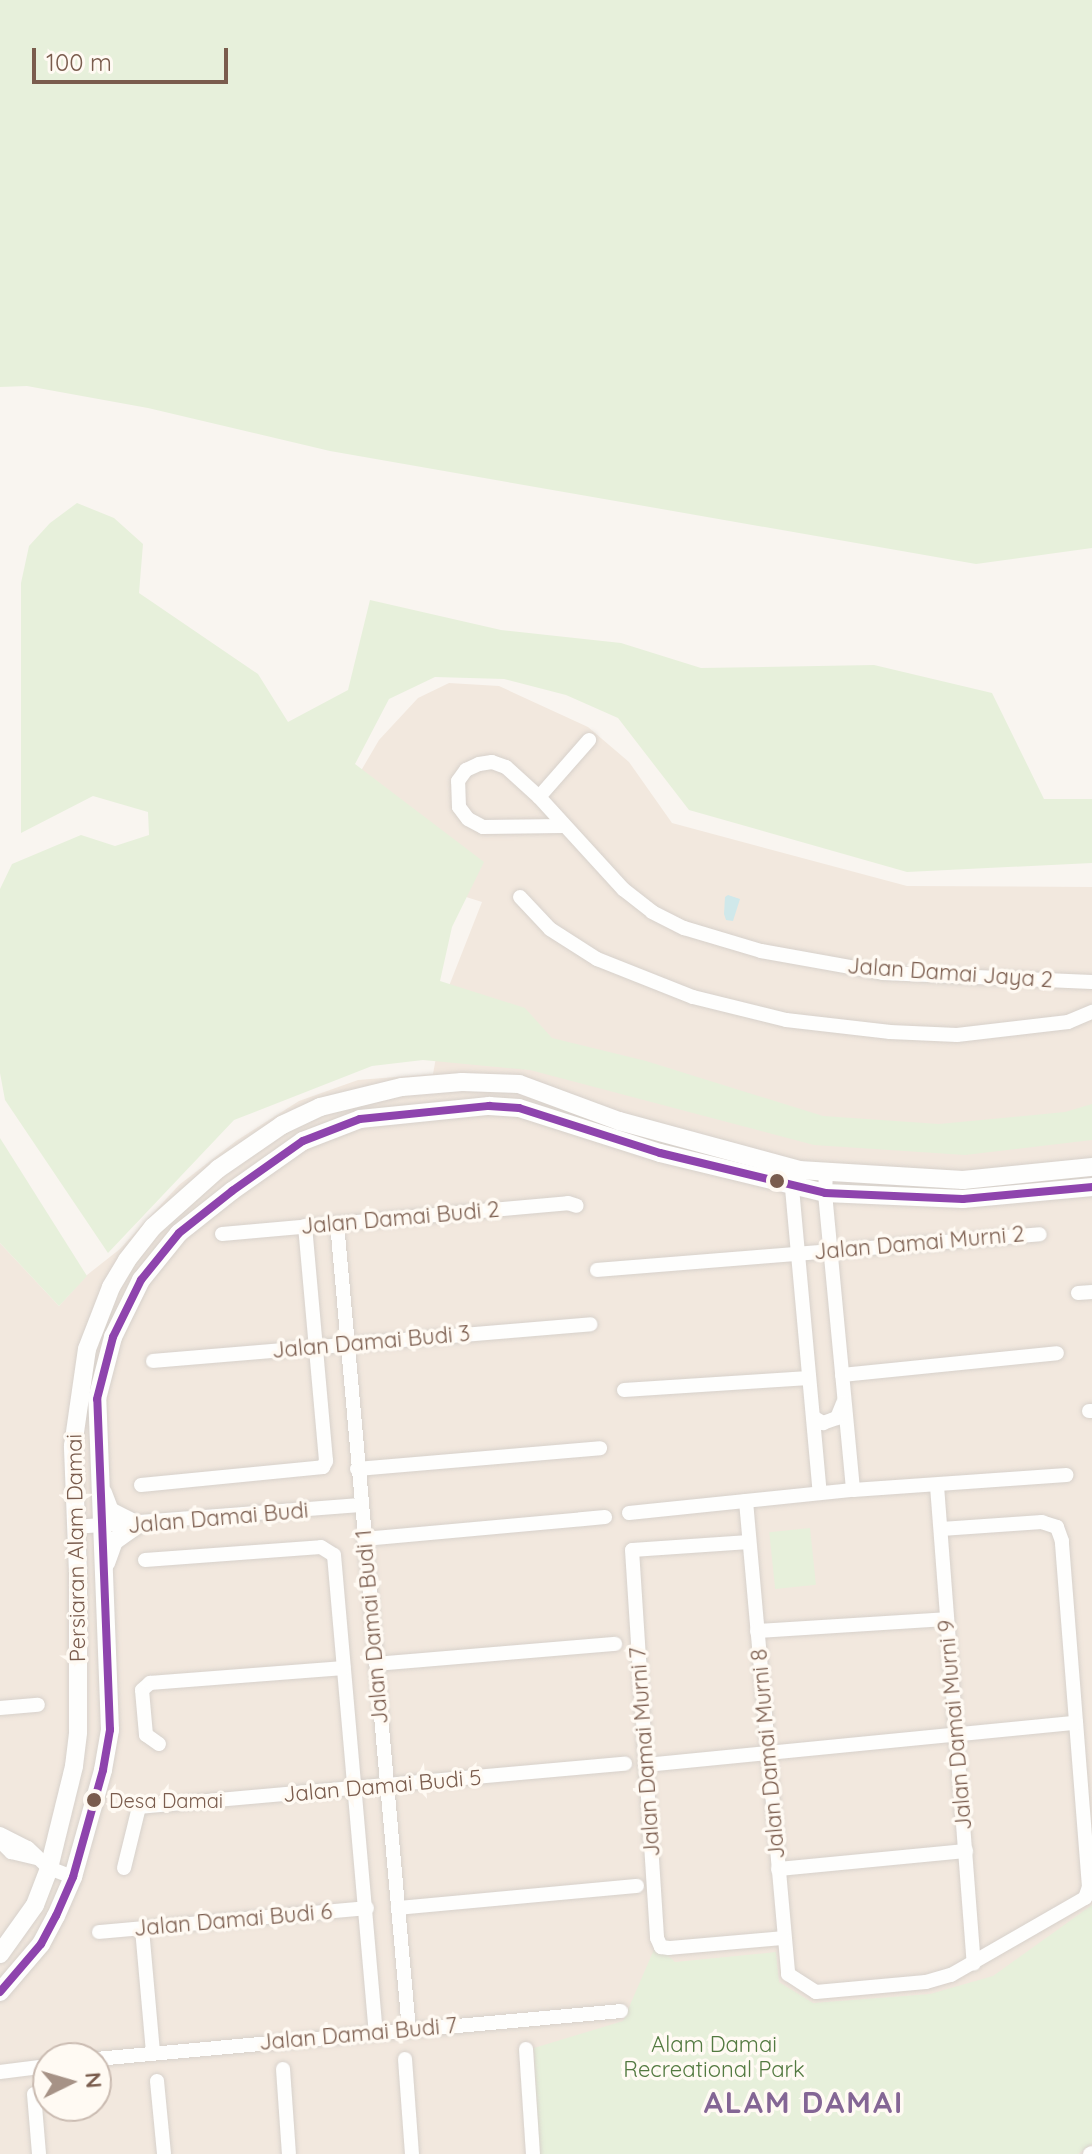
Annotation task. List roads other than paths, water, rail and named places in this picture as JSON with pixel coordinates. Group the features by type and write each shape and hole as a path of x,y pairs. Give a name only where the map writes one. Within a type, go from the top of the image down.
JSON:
{"street":[{"path":"539,797 589,740"},
{"name":"Jalan Damai Jaya 2","path":"563,826 483,827 468,819 459,807 458,781 466,770 492,762 506,767 539,797 623,889 652,912 684,928 761,951 883,973 1092,982"},
{"path":"520,897 550,929 597,959 693,997 786,1020 890,1032 957,1035 1068,1022 1092,1012"},
{"name":"Persiaran Alam Damai","path":"0,1954 35,1905 43,1863 72,1777 78,1732 73,1446 87,1349 111,1287 127,1260 153,1227 218,1169 282,1125 320,1107 402,1087 462,1082 519,1084 619,1121 796,1179 825,1193 963,1199 1092,1187"},
{"path":"402,1087 406,1112"},
{"name":"Persiaran Alam Damai","path":"0,1992 41,1944 73,1877 103,1770 110,1730 97,1399 113,1337 141,1280 179,1233 303,1141 360,1119 467,1106 519,1108 660,1153 796,1179 826,1173 963,1180 1092,1167"},
{"path":"826,1173 825,1193 853,1490"},
{"path":"796,1179 798,1253 820,1493"},
{"name":"Jalan Damai Budi 2","path":"222,1234 568,1203 577,1206"},
{"name":"Jalan Damai Budi 1","path":"337,1223 409,2030"},
{"name":"Jalan Damai Budi","path":"141,1485 323,1467 326,1461 305,1226"},
{"name":"Jalan Damai Murni 2","path":"597,1270 1040,1234"},
{"name":"Jalan Damai Budi 3","path":"153,1361 590,1324"},
{"path":"842,1375 1057,1353"},
{"path":"624,1390 809,1378"},
{"path":"813,1417 823,1423 837,1418 844,1399"},
{"path":"357,1469 600,1448"},
{"path":"629,1513 853,1490 1066,1475"},
{"path":"100,1486 110,1511 137,1525 114,1541 104,1570"},
{"name":"Jalan Damai Murni 9","path":"937,1486 974,1964"},
{"name":"Jalan Damai Murni 8","path":"746,1501 788,1974 816,1992 926,1982 974,1964"},
{"name":"Jalan Damai Budi","path":"75,1527 137,1525 360,1505"},
{"path":"364,1539 605,1517"},
{"path":"941,1529 1042,1522 1057,1527 1062,1541 1089,1887 1085,1898 974,1964"},
{"name":"Jalan Damai Murni 7","path":"749,1542 632,1550 657,1938 661,1947 784,1938"},
{"name":"Jalan Damai Budi","path":"145,1560 321,1547 330,1550 334,1555 343,1668"},
{"path":"757,1631 947,1619"},
{"path":"376,1664 615,1644"},
{"path":"159,1744 146,1735 142,1690 150,1683 343,1668 376,2033"},
{"path":"0,1708 38,1705"},
{"path":"645,1765 1076,1723"},
{"name":"Jalan Damai Budi 5","path":"124,1868 139,1807 625,1764"},
{"path":"0,1834 17,1841 43,1863"},
{"path":"0,1841 11,1852 73,1877"},
{"path":"778,1869 966,1851"},
{"path":"398,1908 637,1886"},
{"name":"Jalan Damai Budi 6","path":"99,1932 367,1908"},
{"path":"142,1929 153,2052"},
{"name":"Jalan Damai Budi 7","path":"112,2057 621,2011"},
{"path":"526,2049 533,2154"},
{"path":"405,2059 412,2154"},
{"path":"0,2072 32,2068"},
{"path":"283,2069 289,2154"},
{"path":"157,2081 164,2154"},
{"path":"36,2122 39,2154"}],"water":[{"path":"725,897 740,899 733,921 726,920 724,914"}],"place":[{"name":"Desa Damai","path":"94,1800"}],"district":[{"name":"ALAM DAMAI","path":"804,2102"}],"park label":[{"name":"Alam Damai Recreational Park","path":"714,2056"}]}
